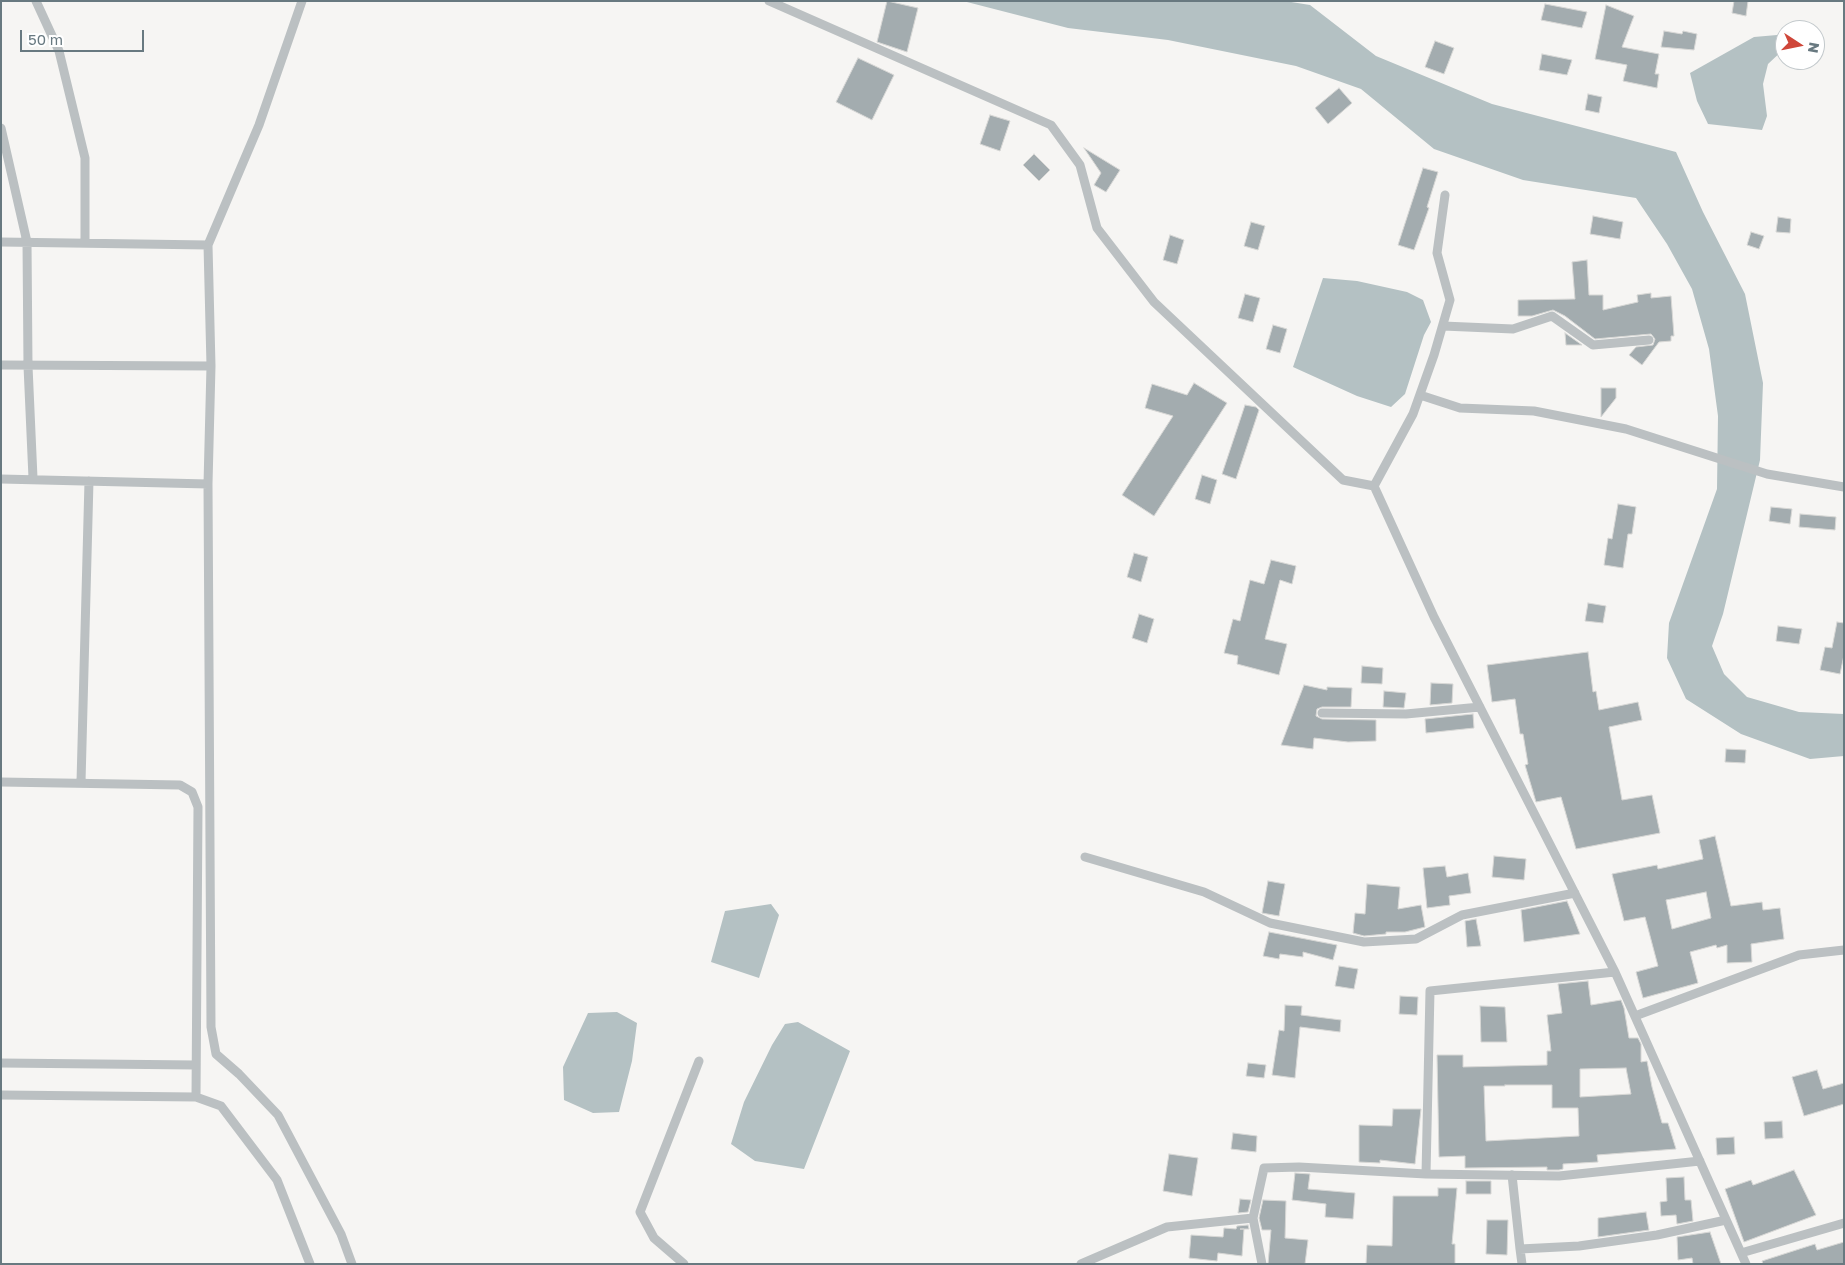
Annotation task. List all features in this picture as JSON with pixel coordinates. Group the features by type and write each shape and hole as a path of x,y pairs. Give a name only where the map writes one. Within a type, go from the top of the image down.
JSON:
{"street":[{"path":"36,1 59,51 85,158 85,242"},
{"path":"302,1 258,125 208,245 211,366 208,484 211,1027 216,1054 239,1074 278,1115 341,1234 352,1264"},
{"path":"769,1 1051,125 1080,165 1097,228 1154,302 1343,480 1374,486"},
{"path":"1,128 27,242 28,366 34,478"},
{"path":"1374,486 1413,414 1450,300 1437,253 1445,195"},
{"path":"1,242 208,245"},
{"path":"1442,326 1513,329 1552,316 1593,345 1649,340"},
{"path":"1,366 211,366"},
{"path":"1420,395 1460,408 1534,411 1626,429 1768,474 1844,487"},
{"path":"1,478 208,484"},
{"path":"81,782 89,481"},
{"path":"1374,486 1434,617 1615,972 1746,1264"},
{"path":"1322,712 1406,714 1480,707"},
{"path":"1,782 180,785 192,792 198,807 196,1096"},
{"path":"1085,857 1204,892 1270,923 1364,942 1416,939 1462,915 1574,893"},
{"path":"1635,1016 1799,954 1844,950"},
{"path":"1426,1174 1430,991 1615,972"},
{"path":"684,1264 654,1238 640,1212 699,1061"},
{"path":"1,1063 196,1065"},
{"path":"1,1095 196,1096 221,1106 277,1180 310,1264"},
{"path":"1262,1264 1253,1218 1264,1168 1299,1167 1426,1174 1559,1176 1700,1161"},
{"path":"1512,1175 1522,1264"},
{"path":"1081,1264 1167,1228 1253,1218"},
{"path":"1520,1249 1578,1246 1647,1236 1726,1220"},
{"path":"1741,1253 1844,1223"}],"shaded area":[{"path":"963,1 1285,1 1310,5 1376,56 1492,104 1676,152 1703,212 1745,294 1763,383 1760,460 1723,614 1712,646 1724,674 1747,697 1799,712 1844,714 1844,756 1810,759 1741,734 1686,699 1667,658 1669,623 1717,489 1718,416 1709,349 1692,289 1667,244 1636,198 1523,180 1434,149 1361,89 1296,66 1168,40 1068,28"},
{"path":"1775,35 1775,57 1768,64 1763,84 1767,116 1762,130 1708,124 1697,101 1690,73 1754,37"},
{"path":"1323,278 1357,281 1407,292 1423,300 1431,322 1424,335 1405,394 1391,407 1357,396 1293,367"},
{"path":"771,904 779,915 759,978 711,962 725,911"},
{"path":"617,1012 637,1023 632,1061 619,1112 593,1113 564,1100 563,1067 588,1013"},
{"path":"798,1022 850,1051 804,1169 755,1161 731,1144 744,1102 772,1045 785,1024"}],"building":[{"path":"887,1 918,8 907,52 877,42"},
{"path":"1734,1 1748,1 1746,16 1732,13"},
{"path":"1545,4 1587,12 1582,28 1541,20"},
{"path":"1606,5 1634,16 1622,47 1659,54 1655,74 1659,74 1657,88 1623,81 1627,65 1595,59"},
{"path":"1664,31 1682,34 1683,31 1697,34 1694,50 1661,47"},
{"path":"1435,41 1454,48 1444,74 1425,67"},
{"path":"1542,54 1572,60 1567,75 1539,70"},
{"path":"858,58 894,75 872,120 836,102"},
{"path":"1339,88 1352,103 1328,124 1315,108"},
{"path":"1588,94 1602,97 1599,113 1585,110"},
{"path":"990,115 1010,121 1000,151 980,144"},
{"path":"1084,148 1120,170 1106,192 1094,185 1101,173"},
{"path":"1034,154 1050,170 1039,181 1023,165"},
{"path":"1423,168 1438,172 1427,207 1429,208 1414,250 1398,245"},
{"path":"1593,216 1623,222 1620,239 1590,234"},
{"path":"1778,217 1791,219 1790,233 1776,232"},
{"path":"1251,222 1265,226 1258,250 1244,246"},
{"path":"1751,232 1764,236 1759,249 1747,245"},
{"path":"1170,235 1184,240 1177,264 1163,260"},
{"path":"1587,260 1589,295 1603,295 1603,310 1638,302 1637,295 1651,293 1651,298 1671,296 1674,336 1671,336 1671,341 1659,342 1642,365 1629,355 1636,347 1653,345 1655,339 1651,334 1595,339 1565,316 1553,310 1532,316 1518,316 1518,300 1575,299 1572,262"},
{"path":"1245,294 1260,298 1253,322 1238,318"},
{"path":"1273,325 1287,329 1280,353 1266,349"},
{"path":"1565,333 1582,345 1566,345"},
{"path":"1194,383 1227,403 1154,516 1122,495 1173,416 1145,408 1152,384 1187,395"},
{"path":"1601,388 1616,388 1616,398 1601,417"},
{"path":"1245,405 1256,407 1259,410 1236,479 1222,474"},
{"path":"1202,475 1217,480 1210,504 1195,499"},
{"path":"1618,504 1636,507 1632,534 1628,534 1623,568 1604,565 1608,538 1612,539"},
{"path":"1771,507 1792,509 1790,524 1769,521"},
{"path":"1800,514 1836,517 1835,530 1799,527"},
{"path":"1134,553 1148,557 1141,582 1127,577"},
{"path":"1271,560 1296,566 1292,584 1280,580 1265,639 1287,644 1279,675 1237,664 1238,656 1224,653 1233,619 1240,621 1250,580 1264,584"},
{"path":"1588,603 1606,606 1603,623 1585,621"},
{"path":"1139,614 1154,619 1147,643 1132,638"},
{"path":"1837,622 1844,623 1844,655 1840,674 1820,670 1825,647 1832,648"},
{"path":"1778,626 1802,629 1799,644 1776,641"},
{"path":"1588,652 1593,692 1596,691 1599,710 1638,702 1642,720 1609,727 1622,800 1652,795 1660,833 1576,849 1561,797 1536,802 1525,765 1528,764 1523,734 1520,734 1515,699 1492,702 1487,665"},
{"path":"1362,666 1383,668 1382,684 1361,683"},
{"path":"1431,683 1453,684 1452,703 1430,705"},
{"path":"1304,685 1327,690 1327,687 1352,688 1351,707 1322,707 1317,709 1316,716 1322,719 1376,720 1376,741 1348,742 1314,738 1313,749 1281,745"},
{"path":"1384,691 1406,693 1404,708 1383,707"},
{"path":"1473,714 1474,728 1426,733 1425,719"},
{"path":"1726,749 1746,750 1745,763 1725,762"},
{"path":"1715,836 1731,906 1762,902 1763,910 1780,908 1784,939 1751,944 1752,962 1727,963 1727,945 1717,948 1716,945 1690,952 1698,983 1643,998 1636,972 1658,966 1645,917 1624,921 1612,874 1657,865 1658,869 1703,859 1699,840","holes":["1706,892 1711,918 1672,929 1666,900"]},
{"path":"1494,856 1526,859 1524,880 1492,877"},
{"path":"1445,866 1447,877 1468,873 1471,893 1449,896 1450,905 1427,908 1423,868"},
{"path":"1268,881 1285,884 1279,916 1262,913"},
{"path":"1367,884 1400,887 1398,909 1421,905 1425,927 1405,932 1386,932 1386,934 1364,936 1353,933 1355,913 1365,914"},
{"path":"1567,901 1580,934 1524,942 1521,910"},
{"path":"1476,919 1481,946 1467,947 1465,921"},
{"path":"1269,932 1337,945 1333,960 1303,952 1303,957 1280,954 1279,959 1263,956"},
{"path":"1339,966 1358,969 1354,989 1335,986"},
{"path":"1588,981 1591,1005 1621,1000 1629,1038 1638,1038 1641,1044 1641,1062 1647,1061 1662,1123 1668,1123 1676,1149 1597,1155 1598,1162 1563,1164 1563,1169 1559,1170 1547,1170 1547,1167 1465,1168 1465,1156 1439,1157 1437,1055 1463,1055 1463,1067 1547,1065 1547,1051 1551,1051 1547,1015 1562,1013 1558,984","holes":["1626,1068 1631,1094 1580,1097 1580,1069","1552,1085 1552,1108 1578,1108 1579,1136 1486,1141 1484,1086"]},
{"path":"1400,996 1418,997 1417,1015 1399,1014"},
{"path":"1285,1005 1302,1006 1301,1015 1341,1020 1340,1032 1300,1027 1295,1078 1272,1075 1279,1030 1284,1031"},
{"path":"1480,1006 1505,1007 1507,1042 1481,1042"},
{"path":"1248,1063 1266,1065 1264,1078 1246,1076"},
{"path":"1817,1070 1823,1089 1844,1083 1844,1104 1804,1116 1792,1077"},
{"path":"1393,1109 1421,1109 1415,1164 1380,1160 1380,1163 1359,1162 1359,1125 1392,1126"},
{"path":"1782,1121 1783,1138 1765,1139 1764,1122"},
{"path":"1233,1133 1257,1136 1256,1152 1231,1149"},
{"path":"1734,1137 1735,1154 1717,1155 1716,1138"},
{"path":"1169,1154 1198,1158 1192,1196 1163,1191"},
{"path":"1794,1170 1816,1215 1744,1242 1725,1189 1751,1180 1753,1185"},
{"path":"1295,1173 1310,1174 1308,1189 1355,1193 1353,1219 1325,1217 1326,1204 1292,1200"},
{"path":"1684,1177 1685,1200 1691,1200 1693,1221 1677,1224 1676,1215 1661,1216 1660,1202 1667,1201 1666,1178"},
{"path":"1466,1181 1491,1181 1491,1194 1466,1194"},
{"path":"1438,1188 1457,1188 1452,1244 1455,1244 1455,1264 1366,1264 1367,1245 1392,1246 1393,1196 1438,1196"},
{"path":"1240,1199 1251,1200 1248,1212 1238,1213"},
{"path":"1263,1200 1286,1201 1285,1238 1308,1240 1305,1264 1268,1264 1271,1230 1262,1230 1259,1218"},
{"path":"1646,1212 1649,1230 1598,1237 1598,1218"},
{"path":"1487,1220 1508,1220 1507,1255 1486,1254"},
{"path":"1248,1225 1249,1229 1244,1229 1242,1256 1218,1253 1217,1261 1189,1258 1191,1235 1223,1237 1224,1228 1236,1229 1237,1226"},
{"path":"1710,1232 1721,1264 1693,1264 1692,1258 1678,1260 1677,1237"},
{"path":"1844,1242 1844,1264 1763,1264 1762,1261 1815,1244 1817,1250"}]}
